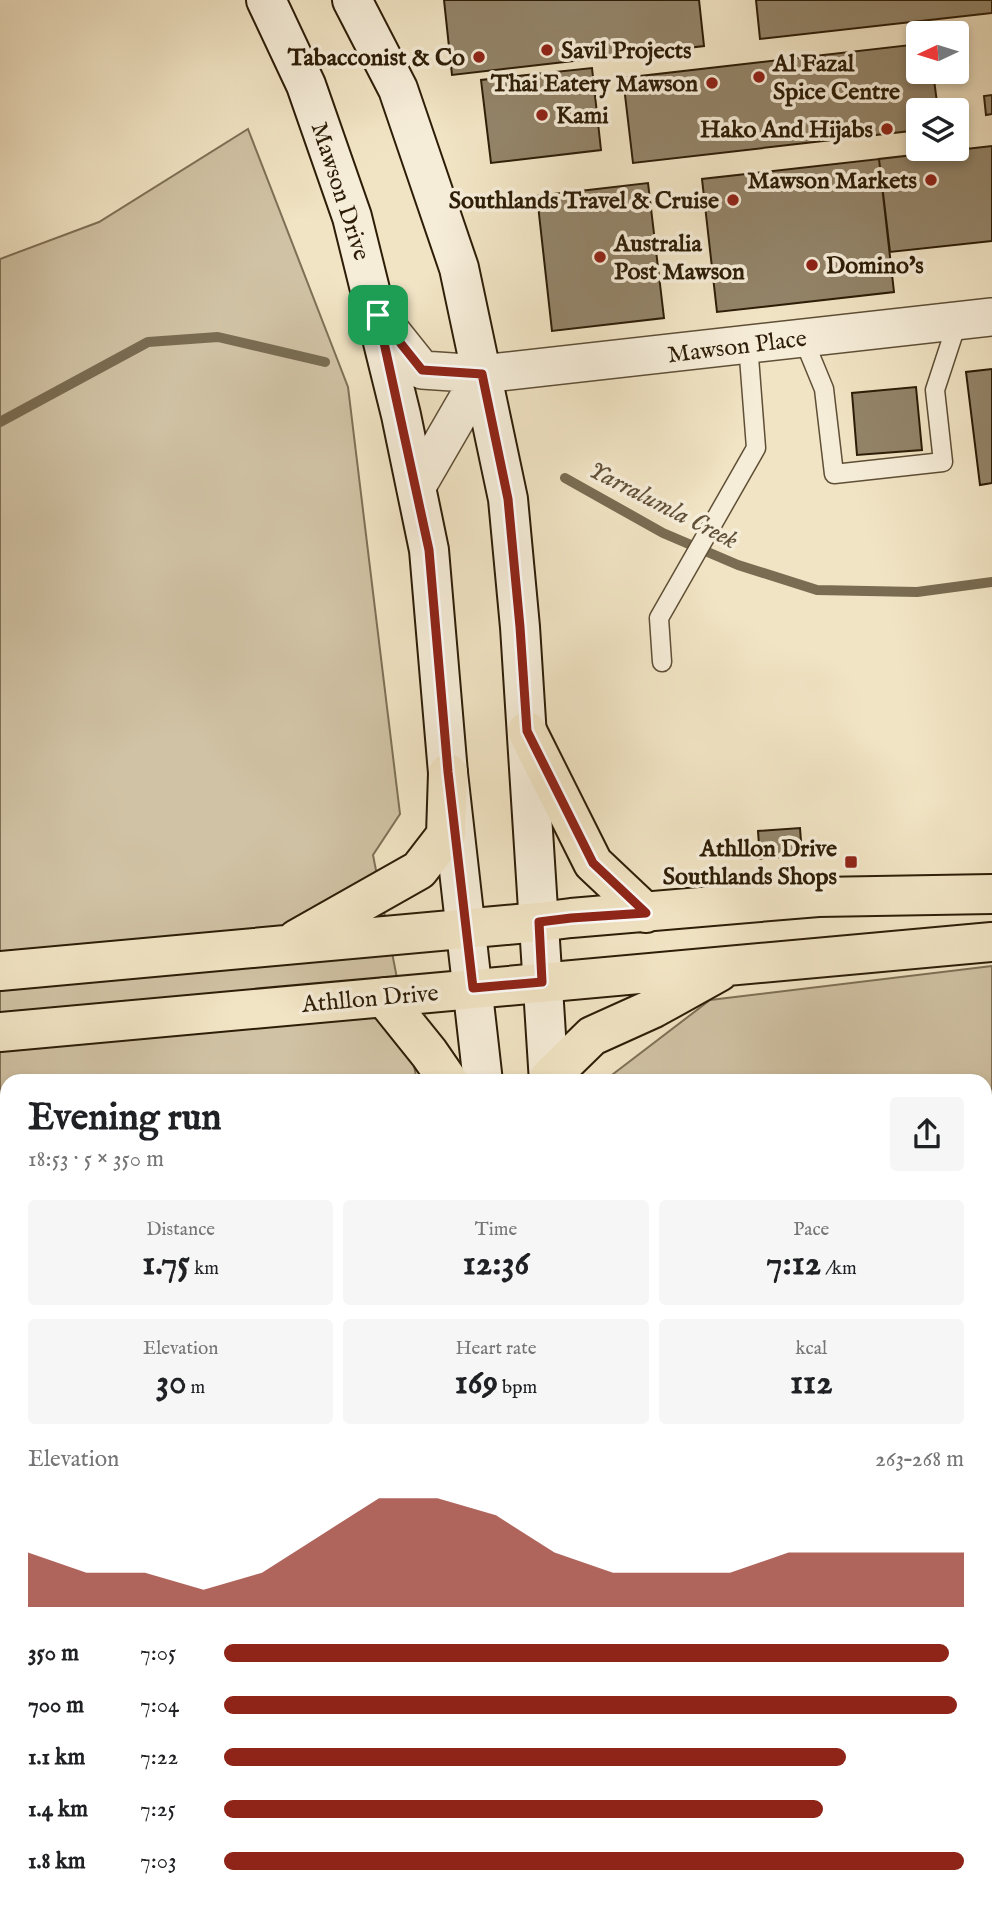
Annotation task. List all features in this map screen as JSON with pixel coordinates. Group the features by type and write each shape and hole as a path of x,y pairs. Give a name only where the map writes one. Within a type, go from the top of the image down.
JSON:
{"main road":[{"name":"Mawson Drive","path":"266,0 306,85 352,217 378,315 429,550 448,772 482,1074"},
{"path":"352,0 402,102 459,268 508,499 520,627 549,1074"},
{"path":"527,731 593,863 646,913"},
{"path":"286,945 419,870 446,835 448,772"},
{"path":"0,971 818,897 992,894"},
{"name":"Athllon Drive","path":"0,1032 992,942"},
{"path":"555,1074 592,1036 654,1008 733,964"},
{"path":"384,997 443,1074"}],"street":[{"name":"Mawson Place","path":"378,315 422,370 482,374 975,318"},
{"path":"416,488 482,374"}],"lane":[{"path":"803,338 824,389 834,474 902,467 943,462 935,390 975,318"},
{"path":"662,662 659,618 756,448 748,344"}],"shaded area":[{"path":"248,129 348,387 400,814 373,855 416,1074 0,1074 0,259 99,222"},
{"path":"992,966 992,1074 613,1074 710,1000"}],"building":[{"path":"444,0 699,0 704,46 452,75"},
{"path":"756,0 992,0 992,13 760,39"},
{"path":"906,45 906,84 935,84 936,98 906,98 906,132 633,163 623,78"},
{"name":"Kami","path":"592,68 601,150 491,163 481,80"},
{"path":"992,95 992,114 986,115 984,96"},
{"path":"992,146 992,241 890,252 879,159 906,156 906,161 969,161 969,149"},
{"path":"879,159 894,292 717,312 702,179"},
{"name":"Australia Post Mawson","path":"648,183 664,318 552,331 537,196"},
{"path":"992,369 992,483 980,485 966,372"},
{"path":"916,387 922,450 857,455 852,393"},
{"path":"800,828 802,855 760,859 758,831"}],"waterway":[{"name":"Yarralumla Creek","path":"0,422 148,342 218,337 325,362"},
{"name":"Yarralumla Creek","path":"565,478 663,533 738,565 817,590 917,592 992,582"}],"place":[{"name":"Savil Projects","path":"547,50"},
{"name":"Tabacconist & Co","path":"479,57"},
{"name":"Al Fazal Spice Centre","path":"759,77"},
{"name":"Thai Eatery Mawson","path":"712,83"},
{"name":"Kami","path":"542,115"},
{"name":"Hako And Hijabs","path":"887,129"},
{"name":"Mawson Markets","path":"931,180"},
{"name":"Southlands Travel & Cruise","path":"733,200"},
{"name":"Australia Post Mawson","path":"600,257"},
{"name":"Domino's","path":"812,265"},
{"name":"Athllon Drive Southlands Shops","path":"851,862"}],"route":[{"path":"378,315 422,370 482,374 508,499 527,731 593,863 646,913 539,922 542,982 473,988 448,772 429,550 378,315"}]}
